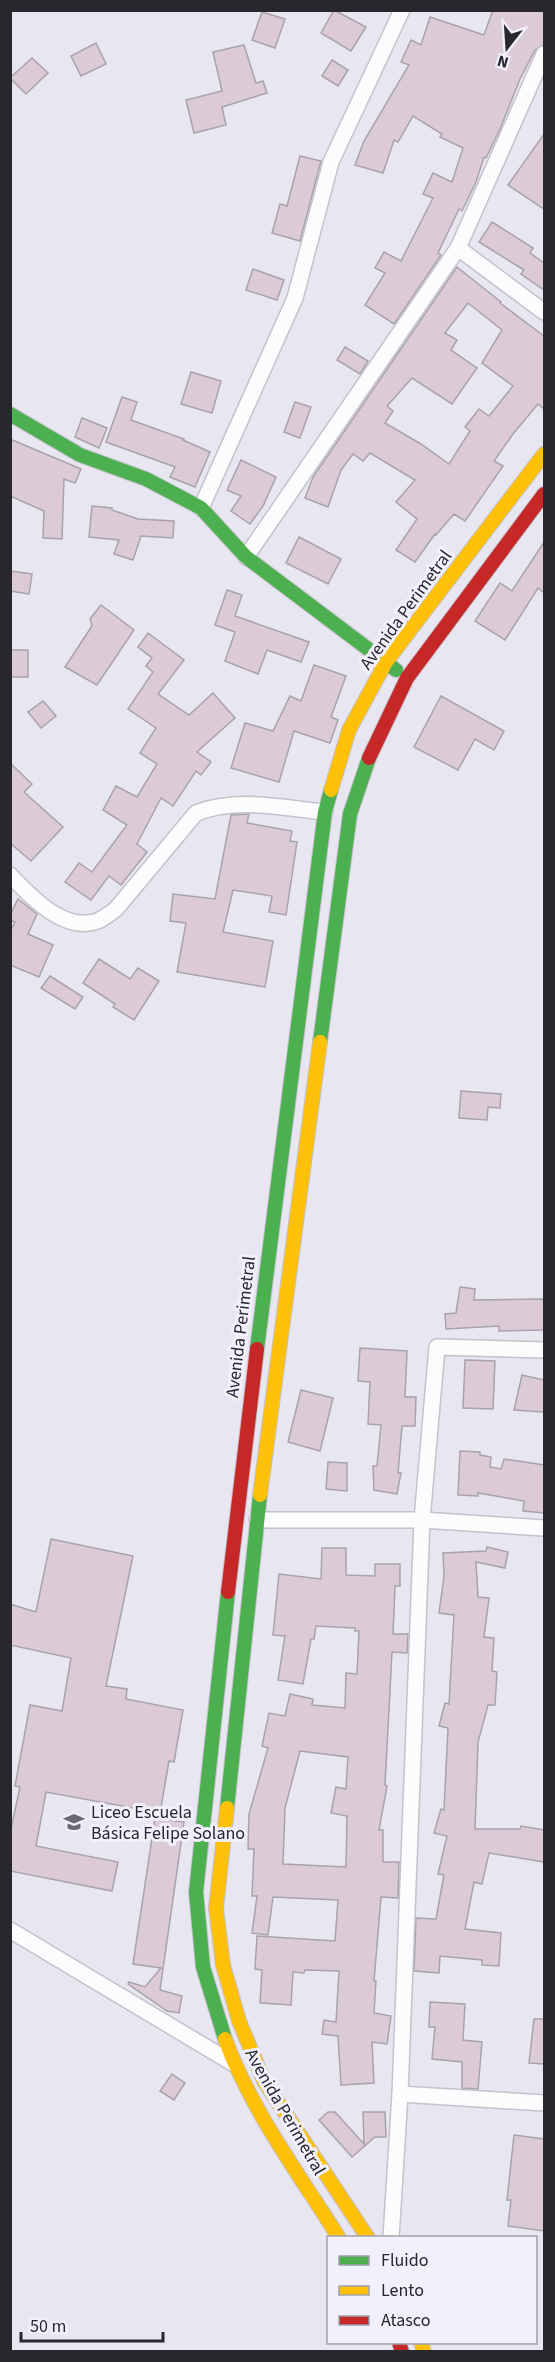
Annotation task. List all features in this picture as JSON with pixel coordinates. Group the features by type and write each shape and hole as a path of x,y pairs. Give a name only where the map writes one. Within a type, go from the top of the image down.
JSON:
{"main road":[{"path":"10,414 80,455 146,479 201,508 246,557 407,678"},
{"name":"Avenida Perimetral","path":"338,2236 261,2113 234,2064 217,2018 203,1967 196,1892 236,1521 325,812 349,730 386,662 544,454"},
{"name":"Avenida Perimetral","path":"367,2236 264,2081 239,2021 223,1965 216,1908 257,1520 350,814 374,745 407,678 544,494"}],"street":[{"path":"201,508 295,298 331,162 402,10"},
{"path":"246,557 458,248 544,54"},
{"path":"458,248 544,312"},
{"path":"10,875 32,898 60,917 81,923 99,921 116,909 196,813 234,803 325,812"},
{"path":"391,2236 400,2094 422,1520 437,1347 544,1350"},
{"path":"257,1520 422,1520 544,1528"},
{"path":"10,1930 234,2064"},
{"path":"400,2094 544,2103"}],"building":[{"path":"334,10 366,27 351,51 321,33"},
{"path":"493,10 544,10 544,44 535,50 520,79 500,129 486,158 484,157 476,182 462,211 459,209 438,253 441,255 394,324 365,305 385,273 375,268 384,252 401,261 433,198 423,194 433,173 452,182 463,148 440,137 442,134 413,116 398,142 394,140 383,173 355,165 364,141 409,65 401,62 411,40 421,45 430,17 484,35"},
{"path":"262,12 285,19 275,48 252,40"},
{"path":"96,43 106,64 81,76 71,56"},
{"path":"244,45 256,83 263,81 267,93 222,107 226,125 194,133 186,100 222,91 213,52"},
{"path":"32,58 48,73 26,94 10,78"},
{"path":"332,60 348,70 338,86 322,76"},
{"path":"544,134 544,209 508,185"},
{"path":"300,156 321,161 300,241 272,233 280,204 287,206"},
{"path":"492,222 533,248 530,253 544,263 544,290 521,274 524,270 479,242"},
{"path":"457,267 544,336 544,409 538,404 513,434 494,461 503,466 465,521 454,514 435,534 415,562 396,550 417,519 396,502 415,480 370,453 363,461 353,454 341,470 328,507 305,498 313,477","holes":["468,303 502,330 482,363 513,386 489,416 479,409 465,427 470,431 449,464 385,423 393,411 387,406 412,378 452,404 477,368 451,350 457,340 445,333"]},
{"path":"253,269 284,280 277,300 246,290"},
{"path":"345,347 368,361 360,374 337,360"},
{"path":"191,372 221,381 212,413 181,404"},
{"path":"122,397 137,402 131,420 184,439 210,452 195,487 170,477 175,467 106,442"},
{"path":"295,402 311,407 300,438 284,432"},
{"path":"82,418 107,428 99,448 75,437"},
{"path":"10,439 81,469 75,483 64,479 62,539 43,538 44,511 10,496"},
{"path":"241,460 276,477 263,506 250,524 231,511 241,496 227,490"},
{"path":"92,506 112,508 112,510 138,519 174,521 173,538 141,536 133,560 114,554 119,540 89,537"},
{"path":"299,537 341,559 328,584 286,563"},
{"path":"544,542 544,593 538,588 505,640 475,621 500,583 512,591"},
{"path":"10,571 32,574 29,594 10,591"},
{"path":"227,590 242,595 235,616 309,642 301,662 267,650 258,674 225,661 235,632 215,625"},
{"path":"101,605 134,630 97,685 65,667 92,626 90,619"},
{"path":"148,633 184,660 158,694 189,715 213,693 235,718 197,752 211,762 201,775 196,771 173,806 161,798 137,844 147,852 121,885 109,876 91,900 65,882 79,863 92,872 127,825 103,810 116,786 137,797 157,764 140,753 156,728 128,709 153,672 146,666 152,658 138,647"},
{"path":"10,650 28,650 28,677 10,677"},
{"path":"314,665 346,676 331,717 338,720 330,743 294,731 279,782 231,768 245,723 273,731 290,696 301,701"},
{"path":"441,696 504,731 494,750 475,739 458,770 414,747"},
{"path":"43,701 56,716 41,728 28,712"},
{"path":"10,763 32,784 24,792 63,827 31,861 10,843"},
{"path":"249,814 247,823 292,831 290,841 297,842 286,915 269,912 272,896 233,890 223,932 273,941 265,987 177,972 186,923 170,921 173,894 215,899 231,815"},
{"path":"18,899 37,914 28,934 53,945 39,977 10,965 10,932 15,922 10,920 10,915"},
{"path":"99,959 130,979 138,968 159,981 134,1020 113,1007 115,1004 83,983"},
{"path":"50,976 83,997 75,1009 41,988"},
{"path":"461,1091 501,1094 500,1108 488,1107 487,1120 459,1118"},
{"path":"460,1287 475,1289 474,1300 544,1299 544,1330 499,1331 499,1326 446,1329 445,1314 456,1313"},
{"path":"360,1348 407,1351 405,1397 416,1397 415,1426 402,1426 398,1473 401,1473 397,1494 374,1490 373,1466 377,1466 381,1425 368,1424 370,1382 358,1381"},
{"path":"465,1360 495,1361 493,1409 463,1408"},
{"path":"522,1375 544,1380 544,1412 514,1410"},
{"path":"301,1390 333,1398 320,1451 288,1442"},
{"path":"460,1451 480,1452 480,1455 491,1457 490,1467 501,1469 504,1459 544,1465 544,1513 523,1511 524,1501 478,1493 478,1496 458,1495"},
{"path":"328,1462 347,1463 347,1491 326,1489"},
{"path":"51,1539 133,1556 106,1686 127,1689 126,1699 183,1710 174,1762 169,1761 160,1813 46,1792 36,1846 118,1862 112,1891 10,1871 10,1834 20,1787 15,1786 30,1705 62,1711 71,1658 10,1645 10,1604 36,1612"},
{"path":"487,1547 508,1552 505,1568 476,1562 478,1597 489,1598 484,1637 494,1638 492,1671 497,1672 495,1705 488,1705 478,1742 475,1829 520,1829 521,1826 544,1830 544,1862 489,1853 482,1884 474,1882 465,1929 501,1933 499,1966 482,1965 482,1960 440,1956 439,1973 414,1971 416,1918 436,1919 444,1875 438,1874 447,1836 434,1833 441,1809 444,1810 448,1728 439,1726 445,1703 449,1704 454,1615 439,1613 444,1576 443,1553 486,1551"},
{"path":"322,1548 346,1548 346,1575 375,1576 375,1564 400,1564 400,1586 395,1586 393,1634 408,1634 407,1653 392,1652 385,1785 387,1786 379,1830 383,1830 383,1862 399,1862 398,1898 381,1897 374,1981 376,1981 374,2013 391,2016 387,2044 372,2042 374,2083 341,2085 338,2036 322,2034 324,2020 336,2022 339,1971 293,1972 291,2005 260,2003 262,1970 255,1969 257,1936 335,1941 338,1900 273,1897 268,1935 252,1933 257,1896 252,1896 254,1849 248,1849 249,1814 268,1748 262,1746 269,1713 285,1716 290,1694 313,1699 312,1705 345,1708 346,1673 357,1674 359,1631 355,1631 355,1628 316,1626 314,1639 311,1639 303,1684 278,1680 285,1636 273,1635 279,1574 321,1579","holes":["300,1751 348,1757 346,1789 336,1787 331,1813 347,1816 346,1867 283,1864 285,1808"]},
{"path":"155,1818 184,1822 160,1990 182,1996 179,2013 167,2011 128,1984 129,1982 145,1987 161,1968 133,1964"},
{"path":"430,2002 465,2004 463,2040 482,2042 478,2089 462,2088 462,2062 432,2059 435,2027 429,2027"},
{"path":"534,2019 544,2019 544,2064 529,2063"},
{"path":"172,2074 185,2083 174,2100 160,2091"},
{"path":"328,2112 335,2112 364,2144 363,2112 385,2112 386,2137 375,2137 352,2157 319,2120"},
{"path":"514,2135 544,2139 544,2231 508,2226 511,2200 507,2200"}],"traffic: fast":[{"path":"10,414 80,455 146,479 201,508 246,557 396,670"},
{"path":"320,1042 350,814 369,758"},
{"path":"257,1349 325,812 331,790"},
{"path":"227,1808 260,1495"},
{"path":"225,2039 203,1967 196,1892 228,1592"}],"traffic: slow":[{"path":"331,790 349,730 386,662 544,454"},
{"path":"260,1495 320,1042"},
{"path":"227,1808 216,1908 223,1965 239,2021 264,2081 367,2236"},
{"path":"225,2039 262,2116 338,2236"},
{"path":"422,2344 424,2352"}],"traffic: jam":[{"path":"369,758 407,678 544,494"},
{"path":"228,1592 257,1349"},
{"path":"400,2344 402,2352"}],"place":[{"name":"Liceo Escuela Básica Felipe Solano","path":"74,1822"}]}
